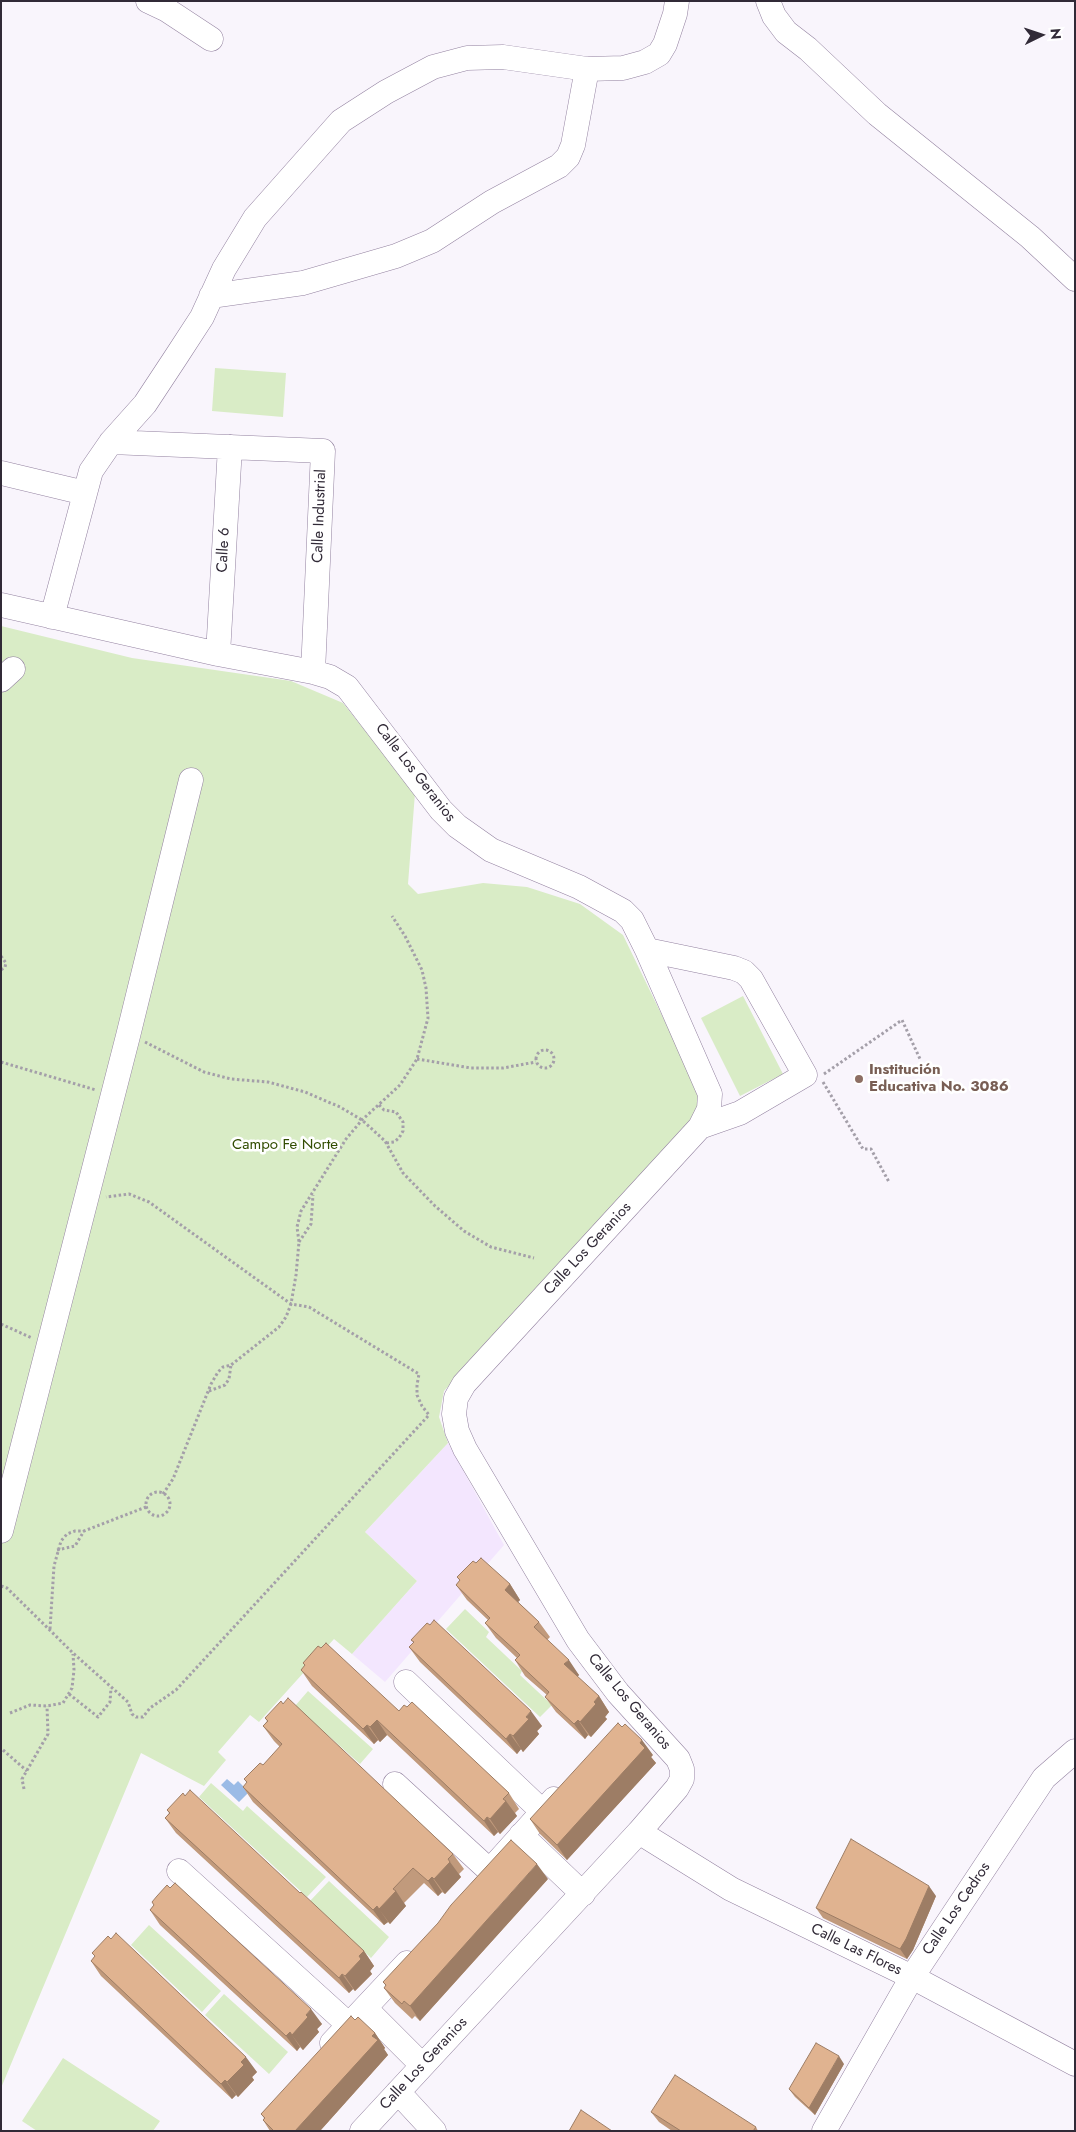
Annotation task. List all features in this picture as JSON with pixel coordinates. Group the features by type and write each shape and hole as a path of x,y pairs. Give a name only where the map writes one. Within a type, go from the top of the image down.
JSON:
{"street":[{"path":"148,1 167,10 210,40"},
{"path":"52,617 91,471 111,442 145,404 202,317 224,269 255,218 340,121 386,92 433,67 468,58 503,57 586,69 623,68 645,62 658,54 665,44 678,1"},
{"path":"768,1 774,16 786,32 808,48 877,114 1030,237 1075,278"},
{"path":"212,296 303,283 396,256 432,241 492,202 559,166 568,157 573,145 586,69"},
{"name":"Calle Industrial","path":"111,442 322,451 313,672"},
{"name":"Calle 6","path":"218,654 230,447"},
{"path":"1,473 85,494"},
{"name":"Calle Los Geranios","path":"1,605 218,654 313,672 330,677 347,687 441,810 457,826 491,850 579,887 623,911 639,931 708,1089 709,1109 700,1127 464,1384 456,1398 455,1406 457,1430 465,1448 578,1640 618,1693 678,1759 682,1769 682,1779 677,1788 583,1894 362,2131"},
{"path":"1,1532 192,780"},
{"path":"647,950 734,968 744,972 751,979 805,1075 740,1114 700,1127"},
{"path":"406,1682 542,1812"},
{"name":"Calle Los Cedros","path":"824,2131 912,1977 1044,1778 1075,1751"},
{"path":"395,1784 490,1870"},
{"path":"473,1889 568,1784"},
{"name":"Calle Las Flores","path":"639,1832 731,1889 912,1977 1075,2064"},
{"path":"522,1835 583,1894"},
{"path":"179,1871 357,2016 422,2065"},
{"path":"315,2061 418,1950"},
{"path":"398,2092 434,2131"}],"path":[{"path":"163,1494 173,1479 218,1372 223,1367 231,1365 280,1327 286,1317 291,1304 299,1242 298,1219 301,1211 346,1139 362,1120 400,1085 417,1059 428,1018 426,988 422,970 392,916"},
{"path":"1,956 6,963 5,967 1,970"},
{"path":"889,1182 871,1149 863,1149 820,1077 902,1020 920,1059"},
{"path":"128,1036 143,1041 204,1072 231,1078 268,1082 305,1092 340,1107 362,1120 386,1143 403,1174 435,1206 464,1231 491,1247 534,1258"},
{"path":"543,1050 549,1051 554,1059 553,1064 548,1068 542,1068 536,1062 536,1056 543,1050"},
{"path":"417,1059 470,1068 504,1068 536,1062"},
{"path":"1,1062 113,1095"},
{"path":"379,1105 384,1110 396,1112 404,1122 403,1131 399,1138 394,1142 386,1143"},
{"path":"1,1586 7,1588 73,1653 128,1702 132,1714 140,1718 144,1717 150,1708 176,1690 429,1415 417,1396 416,1385 419,1374 309,1307 291,1304 149,1202 129,1194 122,1194 86,1202"},
{"path":"299,1242 311,1224 313,1194"},
{"path":"1,1324 49,1345"},
{"path":"209,1391 225,1385 229,1379 231,1365"},
{"path":"152,1494 163,1494 169,1503 165,1514 154,1516 146,1507 147,1500 152,1494"},
{"path":"50,1630 54,1566 57,1550 67,1534 84,1531 146,1507"},
{"path":"57,1550 75,1546 84,1531"},
{"path":"10,1713 30,1705 47,1706 63,1703 72,1688 73,1653"},
{"path":"69,1694 98,1717 110,1702 112,1688"},
{"path":"24,1789 22,1779 48,1734 47,1706"},
{"path":"3,1750 27,1771"}],"shaded area":[{"path":"448,1443 504,1545 385,1682 352,1654 417,1581 365,1532"}],"green space":[{"path":"215,368 286,373 283,417 212,411"},
{"name":"Campo Fe Norte","path":"1,626 132,658 291,681 343,703 415,793 408,884 418,894 483,883 527,887 580,904 623,935 701,1096 698,1115 444,1391 439,1417 448,1443 365,1532 417,1581 352,1654 334,1639 259,1722 250,1715 218,1752 226,1760 204,1786 141,1753 1,2088"},
{"path":"743,996 783,1074 740,1096 701,1018"},
{"path":"465,1609 489,1632 486,1637 522,1671 520,1675 552,1705 540,1717 446,1629"},
{"path":"308,1691 373,1749 360,1764 295,1706"},
{"path":"211,1783 243,1811 247,1806 326,1877 307,1897 199,1797"},
{"path":"329,1881 389,1937 371,1958 310,1901"},
{"path":"149,1925 221,1991 202,2012 131,1945"},
{"path":"224,1994 288,2052 269,2074 205,2015"},
{"path":"63,2058 160,2121 153,2131 37,2131 22,2121"}],"water":[{"path":"227,1779 234,1785 238,1781 249,1792 239,1802 221,1785"}],"building":[{"path":"481,1558 510,1584 505,1590 539,1622 534,1627 569,1660 564,1664 599,1696 594,1702 596,1704 580,1722 578,1720 574,1724 545,1697 549,1692 515,1660 520,1655 485,1623 490,1618 456,1585 460,1580 457,1577 473,1561 476,1563"},
{"path":"434,1620 531,1711 526,1717 529,1719 513,1736 510,1734 506,1739 409,1647 414,1642 411,1640 427,1623 430,1625"},
{"path":"326,1643 399,1711 404,1705 407,1707 412,1702 509,1793 503,1799 506,1801 490,1819 487,1817 484,1821 377,1720 370,1727 367,1725 363,1729 301,1670 305,1665 303,1663 318,1646 321,1648"},
{"path":"288,1698 453,1854 448,1859 450,1862 434,1879 432,1877 428,1881 413,1868 393,1889 396,1891 379,1909 377,1906 373,1910 243,1787 247,1782 244,1779 260,1763 263,1765 282,1744 263,1726 268,1721 265,1718 281,1701 283,1704"},
{"path":"618,1723 622,1727 625,1724 642,1740 640,1743 645,1748 557,1845 530,1819"},
{"path":"190,1790 364,1951 359,1956 361,1959 345,1976 342,1974 339,1978 165,1818 170,1813 167,1810 183,1793 185,1796"},
{"path":"851,1839 929,1886 900,1949 816,1908"},
{"path":"511,1840 537,1864 410,2006 404,2001 402,2004 384,1988 386,1985 383,1982"},
{"path":"175,1883 311,2009 306,2015 308,2017 292,2035 290,2032 286,2036 150,1910 154,1905 152,1902 167,1885 170,1888"},
{"path":"116,1933 246,2057 241,2062 244,2065 227,2082 225,2080 221,2084 91,1961 95,1956 92,1953 108,1936 111,1939"},
{"path":"351,2016 355,2020 358,2017 375,2033 372,2036 378,2040 295,2131 274,2131 263,2120 265,2118 261,2114"},
{"path":"816,2043 839,2056 809,2108 789,2089"},
{"path":"675,2075 756,2127 753,2131 681,2131 651,2112"},
{"path":"581,2110 612,2131 569,2131"}],"place":[{"name":"Institución Educativa No. 3086","path":"859,1079"}]}
